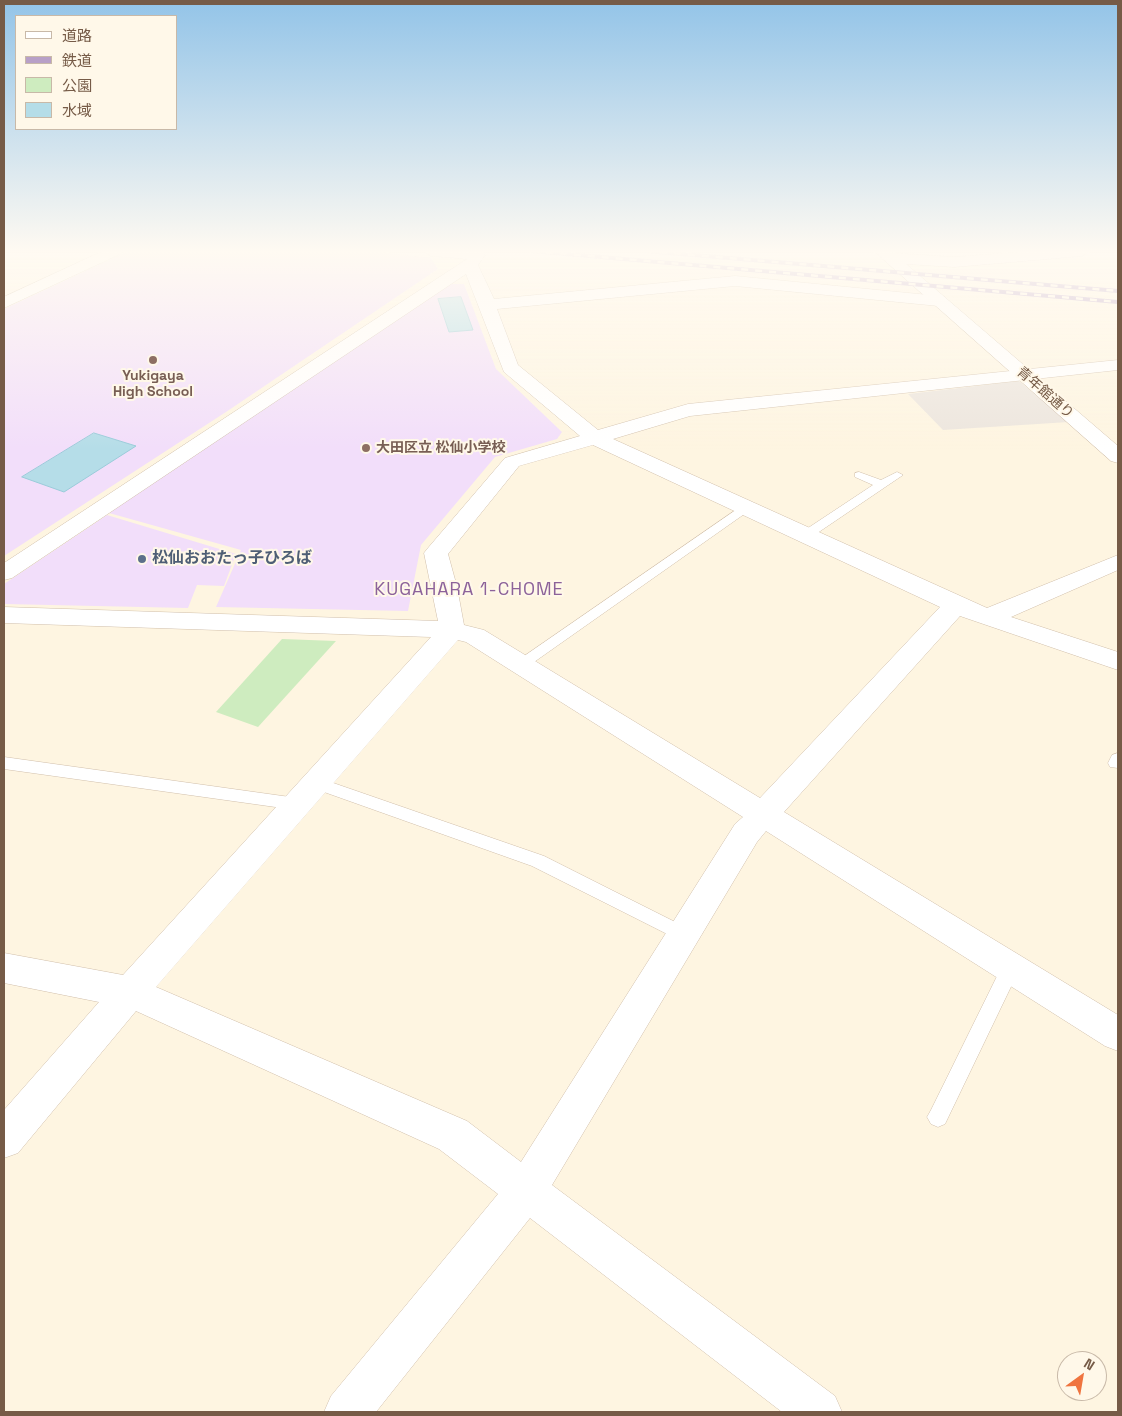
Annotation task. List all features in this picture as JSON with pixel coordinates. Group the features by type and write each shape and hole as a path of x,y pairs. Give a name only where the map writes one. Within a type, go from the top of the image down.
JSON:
{"street":[{"path":"4,573 385,317"},
{"path":"491,317 510,368 595,438 971,611 1118,662"},
{"name":"青年館通り","path":"957,317 1118,457"},
{"path":"452,630 445,587 436,553 512,462 688,410 1118,365"},
{"path":"347,1412 526,1191 746,833 971,611 1118,562"},
{"path":"4,616 452,630 475,636 1118,1034"},
{"path":"4,1139 130,992 452,630"},
{"path":"4,968 130,992 453,1135 819,1412"}],"lane":[{"path":"859,475 882,485"},
{"path":"806,535 897,475"},
{"path":"522,664 746,507"},
{"path":"4,763 306,794 538,861 683,934"},
{"path":"938,1117 1011,968"}],"shaded area":[{"name":"Yukigaya High School","path":"4,317 367,317 226,412 4,556"},
{"name":"大田区立 松仙小学校","path":"397,317 476,317 496,369 562,432 557,439 495,457 421,545 408,611 216,607 241,550 109,513"},
{"path":"1019,381 1069,422 943,430 908,394"},
{"path":"107,515 236,554 224,586 197,585 188,608 4,604 4,584"}],"green space":[{"path":"282,639 336,641 258,727 216,712"}],"water":[{"path":"444,317 468,317 473,330 449,332"},
{"path":"94,433 136,446 64,492 22,477"}],"place":[{"name":"Yukigaya High School","path":"153,360"},
{"name":"大田区立 松仙小学校","path":"366,448"},
{"name":"松仙おおたっ子ひろば","path":"142,559"}],"district":[{"name":"KUGAHARA 1-CHOME","path":"469,590"}]}
